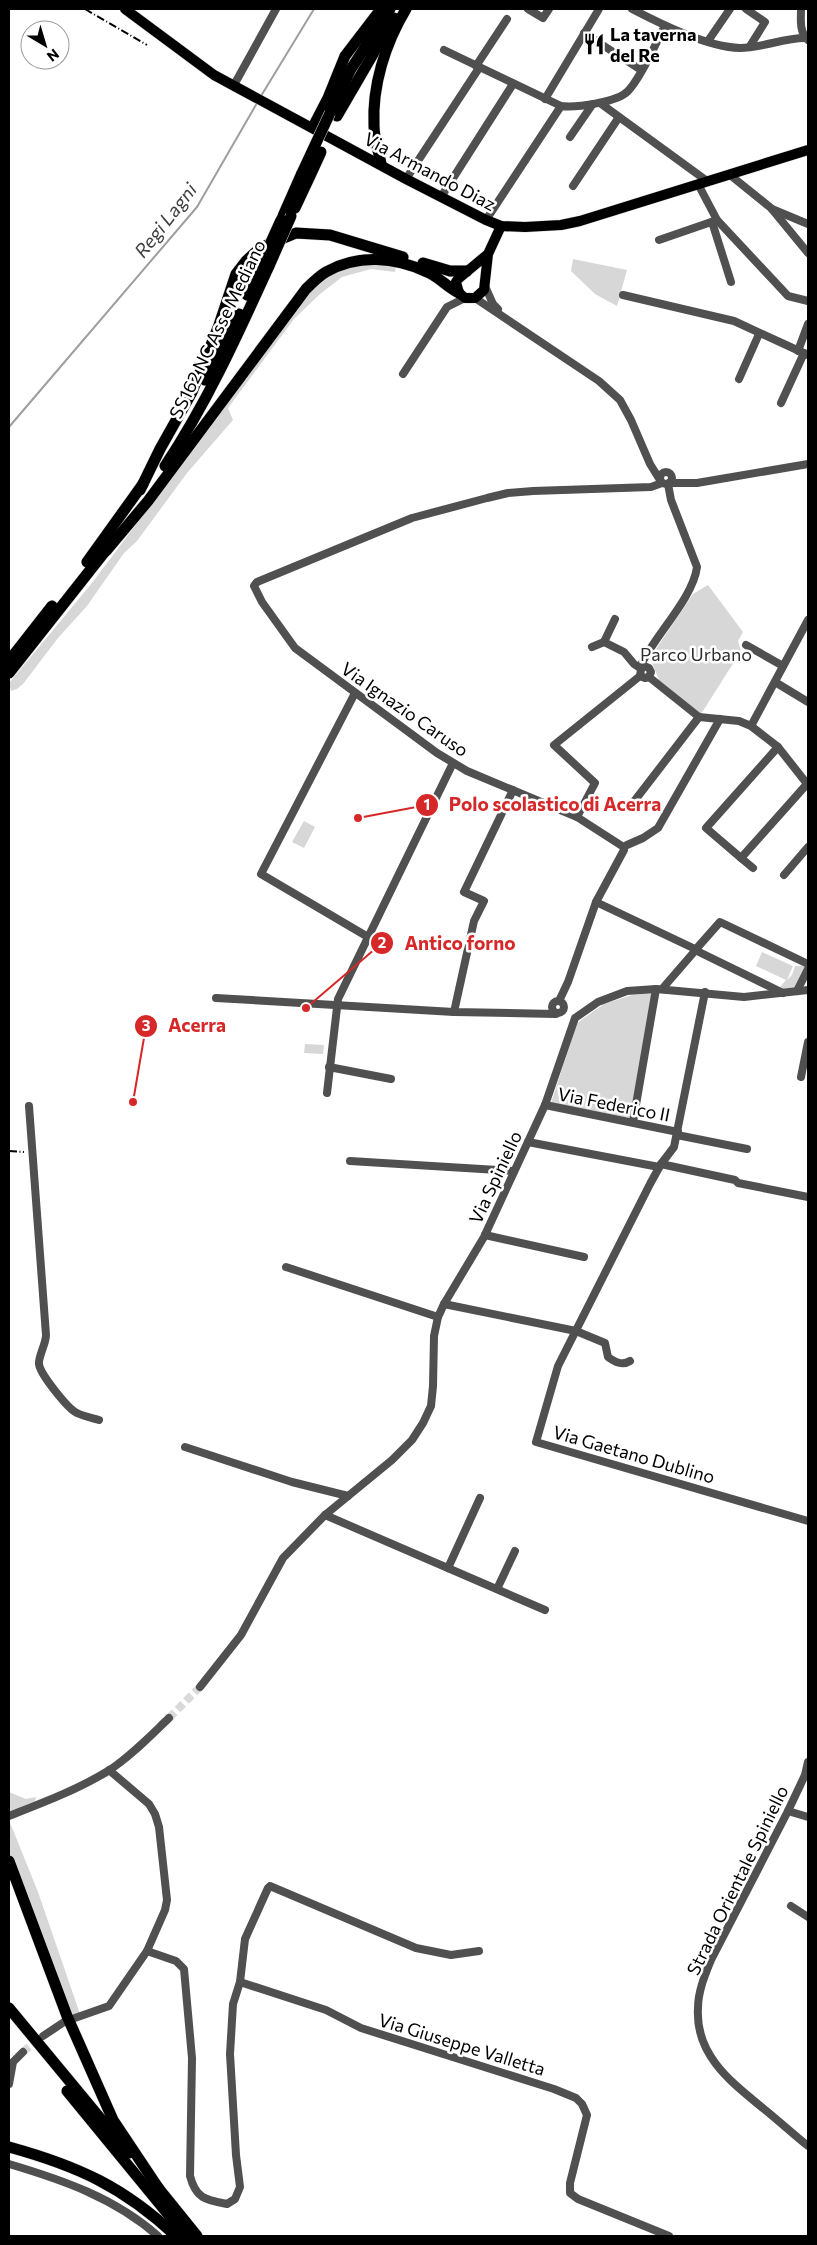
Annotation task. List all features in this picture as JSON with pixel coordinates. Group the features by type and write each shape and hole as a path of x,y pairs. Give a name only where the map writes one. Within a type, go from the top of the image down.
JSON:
{"highway":[{"path":"313,127 328,98 345,56 381,9"},
{"name":"SS162 NC Asse Mediano","path":"11,670 106,551 169,460 196,415 229,353 287,216 334,115 351,69 390,9"},
{"name":"SS162 NC Asse Mediano","path":"334,115 400,9"},
{"path":"381,164 374,128 374,94 382,62 406,9"},
{"path":"140,490 160,449 192,392 219,325 236,274 260,248 296,233 330,235 443,270 467,271"},
{"path":"106,551 148,501 306,289 325,272 350,261 378,259 394,261 426,271 461,292"},
{"name":"SS162 NC Asse Mediano","path":"11,670 56,602 140,490 190,408 266,264"},
{"name":"SS162 NC Asse Mediano","path":"9,648 56,602"},
{"path":"9,1861 67,2016 113,2120 159,2188"},
{"path":"9,2008 197,2236"},
{"path":"9,2020 186,2236"},
{"path":"9,2147 66,2165 96,2177 139,2204 176,2236"}],"main road":[{"name":"Via Armando Diaz","path":"125,9 194,62 234,86 313,127 406,179 501,226 561,225 580,221 808,150"},
{"path":"488,254 467,271 461,292 482,293 488,254 501,226"},
{"path":"467,271 475,271 485,282"}],"street":[{"path":"234,86 276,9"},
{"path":"528,9 543,18 549,9"},
{"path":"545,99 599,9"},
{"path":"632,9 665,26 721,45 741,48 790,38 806,39 801,28 801,9"},
{"path":"708,41 730,9"},
{"path":"746,9 765,22 750,46"},
{"path":"406,179 507,19"},
{"path":"444,50 545,99 571,108 596,104 628,92 665,26"},
{"path":"584,33 641,70"},
{"path":"441,197 513,84"},
{"path":"596,104 619,117 702,183 715,221 731,282"},
{"path":"570,137 596,104"},
{"path":"486,220 561,106"},
{"path":"573,186 619,117"},
{"path":"730,175 770,208 808,253"},
{"path":"770,208 808,224"},
{"path":"659,240 715,221"},
{"path":"715,221 788,296 808,301"},
{"path":"485,282 493,304 504,316"},
{"path":"403,374 447,308 461,292"},
{"path":"447,308 461,292"},
{"path":"461,292 504,316 599,381 620,400 631,420 646,456 666,479 671,500 695,559 696,575 644,659 640,672 554,745 595,784 577,817"},
{"path":"623,295 734,321 803,353"},
{"path":"781,404 803,353 808,324"},
{"path":"739,379 759,334"},
{"path":"666,479 697,483 808,464"},
{"name":"Via Ignazio Caruso","path":"625,847 577,817 453,763 295,648 262,602 254,586 257,582 412,518 487,498 508,493 533,491 651,487 666,479"},
{"path":"604,642 615,619"},
{"path":"751,726 808,620"},
{"path":"800,634 808,638"},
{"path":"592,646 604,642 624,652 645,678 649,677 699,718 739,721 751,726 778,748 808,784 741,858"},
{"path":"746,645 783,666"},
{"path":"775,682 808,702"},
{"path":"355,693 261,874 368,937"},
{"path":"629,808 699,718"},
{"path":"559,1008 596,902 625,847 658,828 720,719"},
{"path":"753,868 706,828 778,748"},
{"path":"327,1093 338,999 453,763"},
{"path":"454,1012 474,921 484,901 464,892 513,790"},
{"path":"784,874 808,847"},
{"path":"596,902 785,994"},
{"path":"633,1122 659,989 720,922 808,964"},
{"path":"797,992 808,969"},
{"path":"216,998 454,1012 542,1013 559,1008 573,1016 598,1002 627,991 659,989 744,997 808,990"},
{"name":"Via Gaetano Dublino","path":"705,992 674,1147 660,1165 558,1366 536,1442 808,1521"},
{"name":"Via Spiniello","path":"200,1686 241,1635 283,1558 325,1515 392,1460 412,1440 423,1423 431,1406 434,1336 438,1318 444,1304 485,1235 545,1105 573,1016"},
{"path":"801,1077 808,1042"},
{"path":"329,1067 391,1079"},
{"name":"Via Federico II","path":"545,1105 633,1122 677,1134 747,1149"},
{"path":"30,1106 46,1335 46,1345 38,1362 40,1370 69,1407 75,1412 99,1420"},
{"path":"528,1142 660,1165 808,1197"},
{"path":"350,1161 514,1171"},
{"path":"485,1235 584,1257"},
{"path":"286,1267 438,1318"},
{"path":"444,1304 576,1331 605,1344 608,1357 615,1362 626,1363 630,1361"},
{"path":"185,1447 292,1482 348,1496"},
{"path":"448,1568 480,1498"},
{"path":"325,1515 545,1610"},
{"path":"497,1589 515,1551"},
{"path":"9,1816 65,1793 109,1770 169,1718"},
{"name":"Strada Orientale Spiniello","path":"808,1762 805,1775 788,1811 711,1960 699,1997 698,2021 704,2044 719,2070 808,2146"},
{"path":"43,2036 68,2020 110,2006 147,1951 165,1910 167,1889 159,1827 149,1804 109,1770"},
{"path":"788,1811 808,1817"},
{"path":"147,1951 182,1965 192,2058 190,2176 196,2192 202,2197 207,2200 227,2204 235,2199 240,2187 235,2141 230,2054 233,2004 240,1982 245,1940 265,1890 270,1886 416,1948 445,1954 479,1951"},
{"path":"791,1906 808,1916"},
{"name":"Via Giuseppe Valletta","path":"240,1982 326,2010 361,2028 554,2089 576,2098 588,2115 570,2183 570,2193 578,2199 669,2236"},
{"path":"9,2084 13,2062 23,2052"},
{"path":"9,2164 100,2196 122,2209 158,2236"}],"green space":[{"path":"573,259 627,270 617,306 595,294 571,271"},
{"path":"359,262 396,265 395,272 371,269 342,277 320,294 294,319 228,408 233,420 187,473 137,541 124,553 87,606 58,638 23,684 11,691 9,683 92,583 320,279"},
{"name":"Parco Urbano","path":"708,585 743,632 738,641 741,651 701,714 659,680 650,658 693,594"},
{"path":"304,821 315,827 304,848 292,842"},
{"path":"762,952 793,966 787,980 792,975 795,966 807,966 795,990 784,990 780,987 786,980 756,966"},
{"path":"652,993 630,1118 551,1103 577,1023 604,1004 632,995"},
{"path":"305,1044 324,1045 323,1054 304,1053"},
{"path":"9,1792 26,1799 36,1797 35,1801 9,1812"},
{"path":"9,1823 38,1892 80,2014 69,2017 9,1858"}],"waterway":[{"name":"Regi Lagni","path":"261,96 314,9"},
{"name":"Regi Lagni","path":"9,427 197,207 257,103"}],"tunnel":[{"path":"169,1718 200,1687"},
{"path":"23,2052 39,2038"}],"railway":[{"path":"85,9 147,45"},
{"path":"9,1151 24,1152"}],"place":[{"name":"La taverna del Re","path":"594,44"},
{"name":"Polo scolastico di Acerra","path":"358,818"},
{"name":"Antico forno","path":"306,1008"},
{"name":"Acerra","path":"133,1102"}]}
